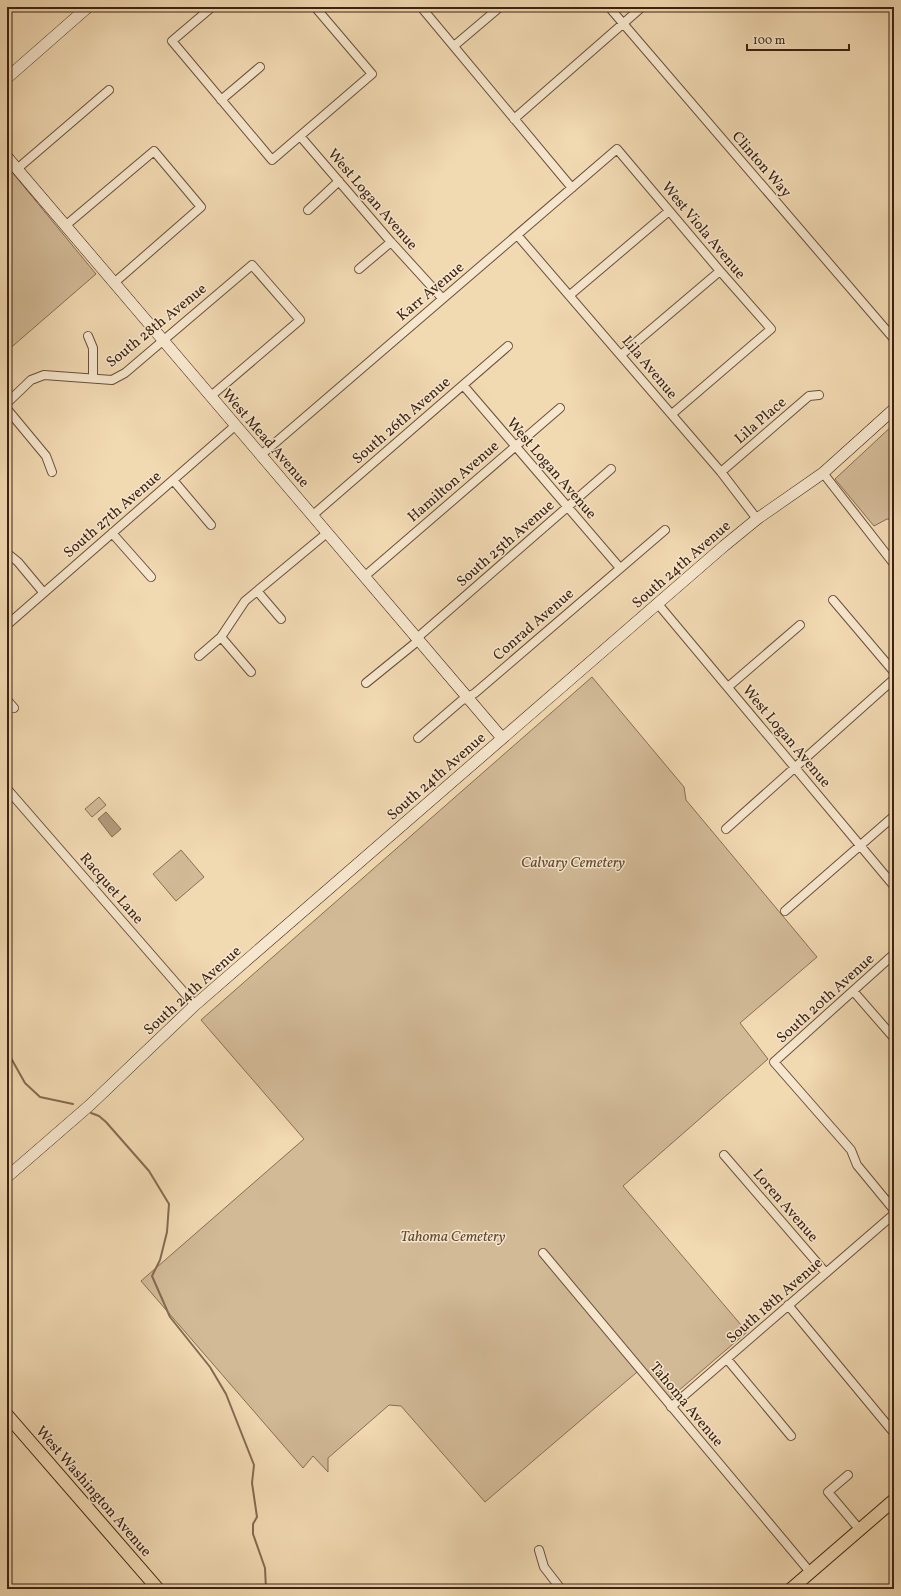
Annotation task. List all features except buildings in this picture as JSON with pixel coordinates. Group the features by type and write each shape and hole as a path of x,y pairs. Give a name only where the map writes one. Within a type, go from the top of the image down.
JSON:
{"main road":[{"name":"West Washington Avenue","path":"7,1415 158,1589"},
{"path":"791,1589 894,1500"}],"street":[{"path":"7,78 88,7"},
{"path":"212,7 172,41 272,160 372,74 315,7"},
{"path":"421,7 572,188"},
{"path":"454,46 500,7"},
{"name":"Clinton Way","path":"609,7 894,339"},
{"path":"514,119 642,7"},
{"path":"221,100 260,67"},
{"path":"17,168 109,90"},
{"name":"West Logan Avenue","path":"300,136 391,242 442,298"},
{"name":"Karr Avenue","path":"261,455 442,298 518,236 617,149"},
{"name":"West Viola Avenue","path":"617,149 771,329 672,414"},
{"path":"65,226 154,151 201,207 114,283"},
{"name":"West Mead Avenue","path":"7,157 502,738"},
{"path":"308,210 339,181"},
{"path":"570,296 669,211"},
{"name":"Lila Avenue","path":"518,236 672,414 757,519"},
{"path":"360,269 391,242"},
{"name":"South 28th Avenue","path":"7,403 31,380 44,375 112,380 125,373 252,265 300,320 211,396"},
{"path":"621,355 720,271"},
{"path":"88,336 93,348 93,378"},
{"name":"South 26th Avenue","path":"313,515 508,346"},
{"name":"West Logan Avenue","path":"463,385 620,568"},
{"name":"Lila Place","path":"720,472 809,396 819,395"},
{"name":"Hamilton Avenue","path":"365,576 560,408"},
{"path":"7,409 46,456 52,472"},
{"name":"South 24th Avenue","path":"7,1177 90,1104 195,1005 502,738 757,519 823,473 894,409"},
{"name":"South 27th Avenue","path":"7,625 236,425"},
{"name":"South 25th Avenue","path":"366,683 611,469"},
{"path":"823,473 894,564"},
{"path":"173,480 211,525"},
{"name":"Conrad Avenue","path":"418,738 665,530"},
{"path":"112,533 151,577"},
{"path":"199,656 221,637 245,601 258,592 327,533"},
{"path":"7,553 18,562 43,592"},
{"path":"258,592 281,619"},
{"path":"834,600 894,672"},
{"name":"West Logan Avenue","path":"658,604 894,886"},
{"path":"728,687 800,625"},
{"path":"221,637 251,672"},
{"path":"726,829 894,679"},
{"path":"7,700 14,708"},
{"name":"Racquet Lane","path":"8,790 195,1005"},
{"path":"785,911 894,816"},
{"name":"South 20th Avenue","path":"894,954 854,992 774,1062 851,1150 857,1165 894,1210"},
{"path":"854,992 894,1038"},
{"name":"Loren Avenue","path":"724,1155 826,1273"},
{"name":"South 18th Avenue","path":"672,1407 894,1214"},
{"name":"Tahoma Avenue","path":"542,1252 810,1572"},
{"path":"788,1306 894,1433"},
{"path":"727,1359 791,1436"},
{"path":"848,1475 828,1492 860,1530"},
{"path":"539,1550 544,1567 561,1589"}],"green space":[{"path":"7,166 96,274 7,351"},
{"path":"894,424 894,520 887,519 874,526 835,479"},
{"name":"Tahoma Cemetery","path":"592,677 684,787 686,800 817,957 740,1023 768,1059 623,1186 747,1332 670,1398 643,1367 485,1502 401,1406 389,1405 328,1458 328,1472 313,1456 303,1468 141,1281 304,1139 201,1020"},
{"path":"99,797 106,805 92,817 85,809"},
{"path":"181,850 204,877 176,901 153,874"}],"shaded area":[{"path":"106,812 121,829 112,837 98,819"}],"waterway":[{"path":"7,1051 25,1083 40,1097 73,1104"},
{"path":"91,1113 99,1116 106,1122 149,1171 169,1204 167,1232 160,1260 152,1276 170,1317 210,1367 226,1394 254,1465 252,1483 257,1517 253,1524 253,1534 265,1568 266,1589"}],"park label":[{"name":"Calvary Cemetery","path":"573,862"}]}
